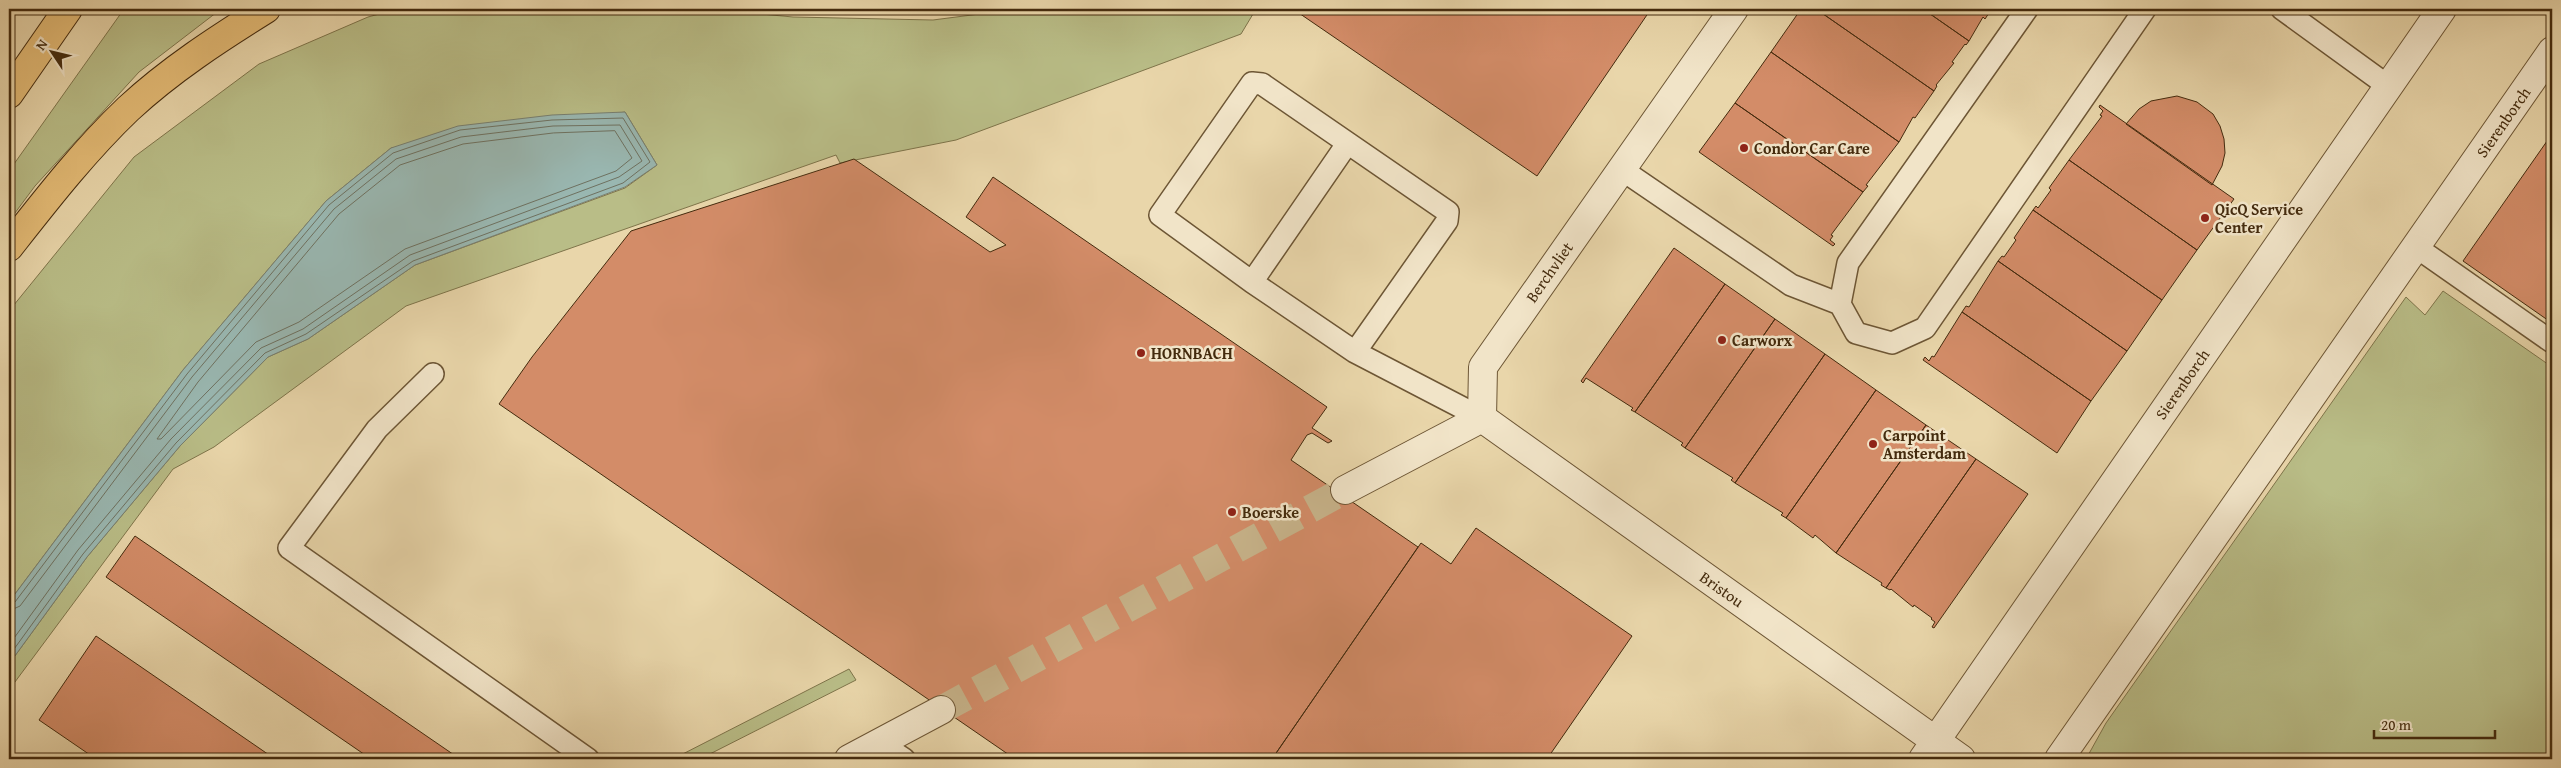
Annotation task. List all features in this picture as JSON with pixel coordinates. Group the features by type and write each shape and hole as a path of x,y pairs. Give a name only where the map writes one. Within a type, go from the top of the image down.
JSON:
{"highway":[{"path":"9,94 68,9"},
{"path":"9,247 57,186 128,109 203,48 266,9"}],"street":[{"name":"Berchvliet","path":"1482,418 1483,367 1734,9"},
{"name":"Sierenborch","path":"1929,750 2442,9"},
{"name":"Sierenborch","path":"2059,759 2552,51"},
{"name":"Bristou","path":"1482,418 1929,750 1961,759"},
{"path":"1345,490 1482,418"},
{"path":"849,759 941,710"}],"lane":[{"path":"2027,9 1848,262 1840,304 1856,334 1892,343 1925,328 2145,9"},
{"path":"2282,9 2388,86"},
{"path":"1355,352 1447,221 1448,212 1262,84 1252,83 1160,215 1252,282 1355,352 1482,418"},
{"path":"1252,282 1347,144"},
{"path":"1621,169 1791,285 1840,304"},
{"path":"2416,247 2552,342"},
{"path":"433,374 377,429 289,548 588,759"},
{"path":"880,743 904,759"}],"green space":[{"path":"124,9 221,9 139,72 35,186 9,221 9,171"},
{"path":"398,9 708,9 793,17 933,20 1018,9 1256,9 1241,34 956,140 840,163 836,155 406,306 214,447 173,469 9,690 9,664 87,557 180,446 268,357 308,339 415,265 625,188 657,165 625,112 391,148 326,201 183,370 9,602 9,311 134,157 259,64 368,17"},
{"path":"2443,291 2552,367 2552,759 2086,759 2106,723 2406,297 2425,315"},
{"path":"849,669 856,680 700,759 673,759"}],"water":[{"path":"625,112 657,165 625,187 415,265 308,339 268,357 180,446 87,557 9,664 9,602 183,370 326,201 391,148 458,126 552,115"}],"building":[{"path":"1293,9 1651,9 1537,176"},
{"path":"1801,9 1816,9 1934,91 1915,118 1913,117 1899,142 1771,52"},
{"path":"1816,9 1923,9 1969,41 1952,62 1954,63 1936,85 1934,91"},
{"path":"1923,9 1989,9 1987,12 1989,13 1985,19 1983,17 1969,41"},
{"path":"1771,52 1899,142 1866,185 1868,186 1863,192 1735,103"},
{"path":"2177,96 2197,102 2213,114 2220,126 2224,139 2225,153 2222,166 2212,185 2126,124 2139,109 2151,101"},
{"path":"1735,103 1863,192 1831,235 1833,236 1830,240 1835,244 1833,246 1699,152"},
{"path":"2100,105 2234,199 2197,250 2069,160 2102,116 2100,115 2103,111 2099,107"},
{"path":"2552,134 2552,323 2463,261"},
{"path":"854,159 990,252 1006,245 966,217 993,177 1327,407 1312,428 1332,441 1328,443 1312,433 1307,435 1291,460 1418,547 1272,759 1015,759 499,404 532,357 631,231"},
{"path":"2069,160 2197,250 2162,300 2033,210 2036,206 2038,208 2051,190 2049,188"},
{"path":"2033,210 2162,300 2127,351 1998,261 2002,256 2004,257 2016,240 2014,238"},
{"path":"1674,248 1725,284 1635,412 1631,410 1633,408 1586,378 1583,383 1581,381"},
{"path":"1998,261 2127,351 2091,401 1962,312 1966,306 1969,307"},
{"path":"1725,284 1775,319 1685,448 1681,445 1683,443 1635,412"},
{"path":"1962,312 2091,401 2057,453 1923,360 1925,357 1929,361 1932,356 1934,357"},
{"path":"1775,319 1825,354 1735,483 1731,480 1733,478 1685,448"},
{"path":"1825,354 1876,390 1786,518 1781,515 1783,513 1735,483"},
{"path":"1876,390 1926,425 1836,553 1815,535 1813,538 1786,518"},
{"path":"1926,425 1976,459 1886,588 1881,585 1882,583 1836,553"},
{"path":"1976,459 2028,494 1934,628 1932,627 1935,622 1932,618 1914,605 1913,607 1891,589 1886,588"},
{"path":"1476,528 1632,636 1547,759 1272,759 1421,543 1451,564"},
{"path":"135,536 460,759 371,759 106,577"},
{"path":"96,636 275,759 96,759 39,720"}],"tunnel":[{"path":"941,710 1345,490"}],"place":[{"name":"Condor Car Care","path":"1744,148"},
{"name":"QicQ Service Center","path":"2205,218"},
{"name":"Carworx","path":"1722,340"},
{"name":"HORNBACH","path":"1141,353"},
{"name":"Carpoint Amsterdam","path":"1873,444"},
{"name":"Boerske","path":"1232,512"}]}
